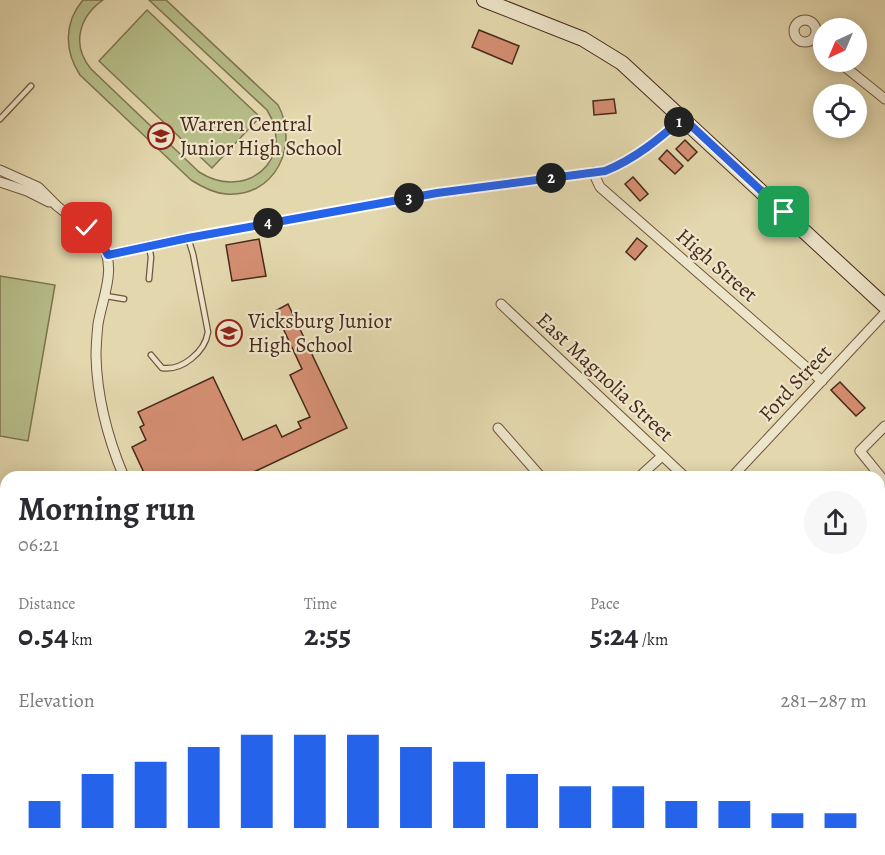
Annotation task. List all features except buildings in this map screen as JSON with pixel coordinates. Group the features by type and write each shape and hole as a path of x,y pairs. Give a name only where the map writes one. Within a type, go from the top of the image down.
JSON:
{"street":[{"path":"484,0 594,44 622,63 885,306"},
{"path":"851,72 885,99"},
{"path":"108,255 188,238 437,193 605,171 621,165 660,139 683,118"},
{"path":"0,170 38,187 57,206 100,240 108,255 109,276 98,325 97,376 108,436 122,471"},
{"name":"High Street","path":"593,172 600,187 822,381"},
{"path":"0,182 27,191 57,206"},
{"name":"East Magnolia Street","path":"501,304 678,471"},
{"name":"Ford Street","path":"738,471 885,313"},
{"path":"876,471 860,451 885,426"},
{"path":"498,428 537,471"},
{"path":"646,471 662,456"}],"lane":[{"path":"0,119 31,86"},
{"path":"151,355 158,365 168,368 194,356 204,347 207,340 208,332 188,238"},
{"path":"149,246 149,279"},
{"path":"105,296 124,299"}],"green space":[{"path":"83,0 103,0 88,15 80,32 81,50 91,69 199,172 217,180 234,182 262,171 271,159 276,145 275,128 267,110 149,0 166,0 278,105 284,120 286,136 279,166 270,178 258,187 243,193 226,194 199,185 80,75 71,56 68,37 72,18"},
{"path":"147,10 260,117 212,168 99,61"},
{"path":"0,276 55,285 28,441 0,436"}],"place":[{"name":"Warren Central Junior High School","path":"161,136"},
{"name":"Vicksburg Junior High School","path":"229,333"}],"route":[{"path":"87,228 100,240 108,255 188,238 437,193 605,171 641,153 683,118 784,212"}]}
